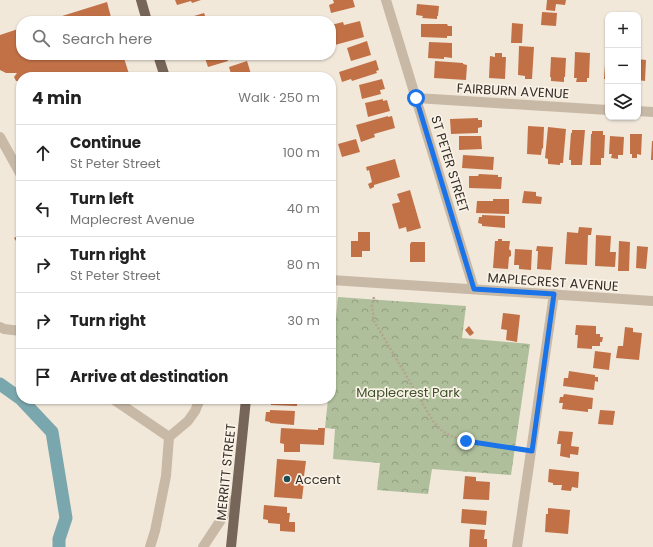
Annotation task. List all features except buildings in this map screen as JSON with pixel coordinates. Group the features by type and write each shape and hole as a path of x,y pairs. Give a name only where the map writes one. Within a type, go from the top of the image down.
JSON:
{"main road":[{"path":"140,0 145,16"},
{"path":"160,60 163,72"},
{"name":"MERRITT STREET","path":"231,547 245,404"}],"street":[{"name":"ST PETER STREET","path":"386,0 474,289"},
{"name":"FAIRBURN AVENUE","path":"416,98 605,110"},
{"path":"641,112 653,112"},
{"path":"0,137 16,166"},
{"name":"MAPLECREST AVENUE","path":"336,280 653,301"},
{"path":"517,547 554,294"},
{"path":"0,327 16,330"},
{"path":"120,404 168,438"},
{"path":"150,547 155,531 166,476 168,438 188,421 198,404"},
{"path":"203,547 236,497"}],"path":[{"path":"374,297 372,306 374,321 438,427 447,434 466,441 532,451"}],"green space":[{"name":"Maplecrest Park","path":"338,297 466,306 462,338 530,344 511,475 432,469 428,494 377,490 380,463 333,459 335,429 325,428 327,404 336,404 336,318"}],"waterway":[{"path":"0,384 16,395"},
{"path":"26,404 52,432 66,518 59,539 59,547"}],"place":[{"name":"Accent","path":"287,479"}],"route":[{"path":"416,98 474,289 554,294 532,451 466,441"}]}
